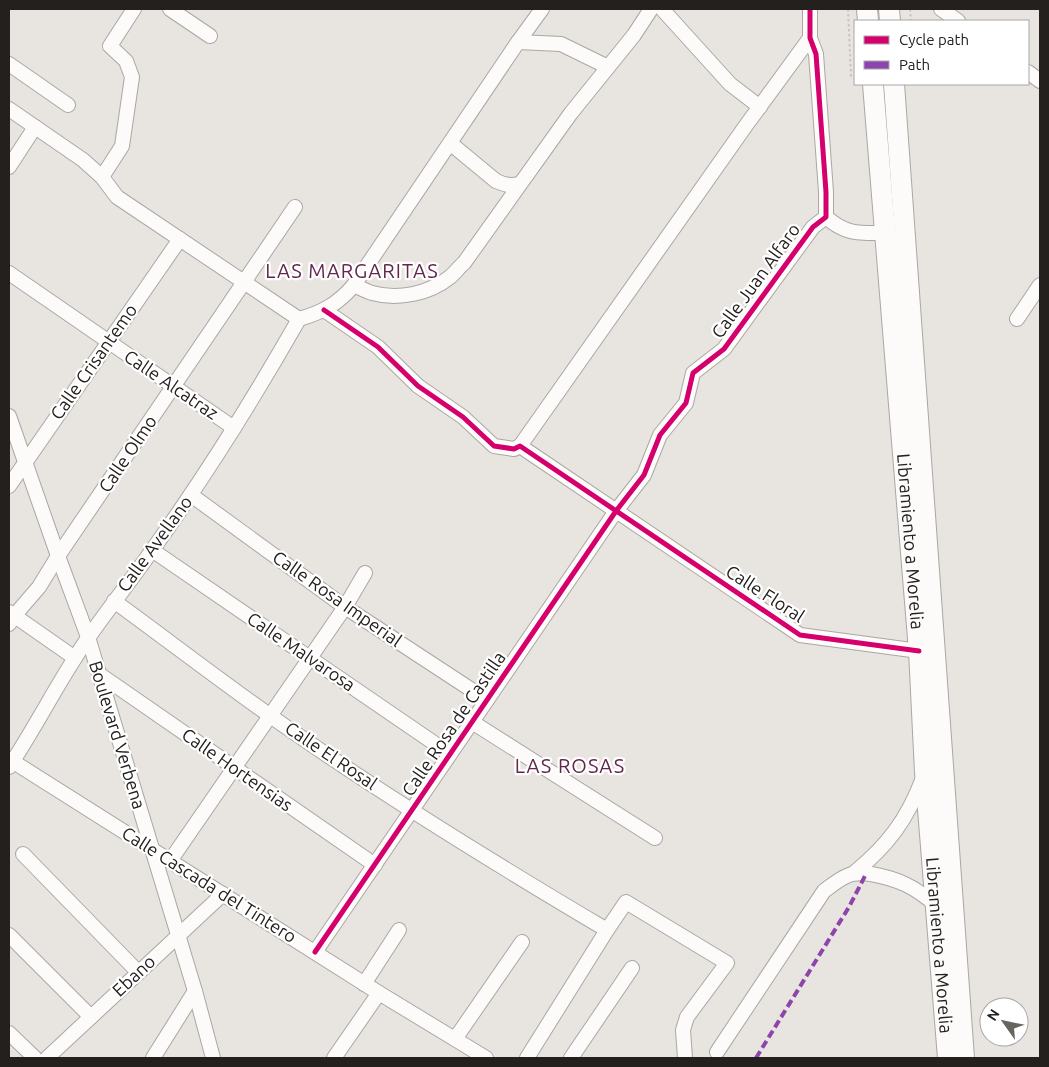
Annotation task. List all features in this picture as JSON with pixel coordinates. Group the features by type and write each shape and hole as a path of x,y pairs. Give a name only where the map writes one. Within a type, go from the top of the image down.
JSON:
{"highway":[{"name":"Libramiento a Morelia","path":"873,85 919,651 925,772 948,1058"},
{"name":"Libramiento a Morelia","path":"894,85 964,1058"}],"street":[{"path":"102,177 122,146 132,77 126,61 110,46 134,9"},
{"path":"170,9 210,36"},
{"path":"9,109 83,160 102,177 117,197 299,319 336,304 354,285 542,9"},
{"path":"354,285 372,292 392,296 413,294 432,288 450,277 464,263 570,113 634,35 652,9"},
{"path":"662,9 730,84 760,107"},
{"name":"Calle Juan Alfaro","path":"616,511 644,475 660,434 686,403 693,372 724,349 813,227 826,217 826,192 816,54 810,38 810,9"},
{"path":"941,9 957,20"},
{"path":"324,310 378,347 418,386 463,417 494,446 514,449 520,446 747,124 810,38"},
{"path":"518,42 561,44 608,67"},
{"path":"9,64 68,105"},
{"path":"1029,73 1040,81"},
{"path":"9,167 35,127"},
{"path":"450,143 496,181 503,185 520,184"},
{"name":"Calle Olmo","path":"11,617 39,587 58,556 295,207"},
{"path":"826,217 844,230 885,233"},
{"name":"Calle Crisantemo","path":"9,486 180,239"},
{"name":"Calle Alcatraz","path":"9,273 234,428"},
{"path":"1017,318 1040,285"},
{"name":"Calle Avellano","path":"10,763 74,658 191,495 234,428 299,319"},
{"name":"Boulevard Verbena","path":"9,416 88,638 195,991 213,1058"},
{"name":"Calle Floral","path":"520,446 800,634 919,651"},
{"name":"Calle Rosa Imperial","path":"191,495 345,607 487,700"},
{"name":"Calle Rosa de Castilla","path":"315,952 616,511"},
{"name":"Calle Malvarosa","path":"152,550 450,754"},
{"path":"170,860 345,607 365,573"},
{"name":"Calle El Rosal","path":"114,601 270,715 412,810 607,930"},
{"path":"11,617 74,658"},
{"name":"Calle Hortensias","path":"99,674 375,865"},
{"path":"472,722 655,838"},
{"name":"Calle Cascada del Tintero","path":"10,763 170,860 364,984 486,1058"},
{"path":"854,874 890,839 905,818 925,772"},
{"path":"23,854 138,972"},
{"path":"717,1052 824,891 847,876 866,874 886,877 904,883 922,893 937,906"},
{"name":"Ebano","path":"46,1058 223,894"},
{"path":"527,1058 626,902 727,963 687,1017 683,1030 685,1058"},
{"path":"364,984 399,930"},
{"path":"9,935 91,1017"},
{"path":"455,1039 522,942"},
{"path":"571,1058 632,968"},
{"path":"153,1058 195,991"},
{"path":"334,1058 379,993"},
{"path":"9,1033 35,1058"}],"path":[{"path":"848,9 852,76 854,76"}],"marked path":[{"path":"756,1058 849,907 866,874"}],"cycle path":[{"path":"315,952 616,511 644,475 660,435 686,403 693,373 724,349 813,227 826,217 826,192 816,54 810,38 810,9"},
{"path":"324,310 378,347 418,386 463,417 494,446 514,449 520,446 800,635 919,651"}],"district":[{"name":"LAS MARGARITAS","path":"352,271"},
{"name":"LAS ROSAS","path":"570,766"}]}
